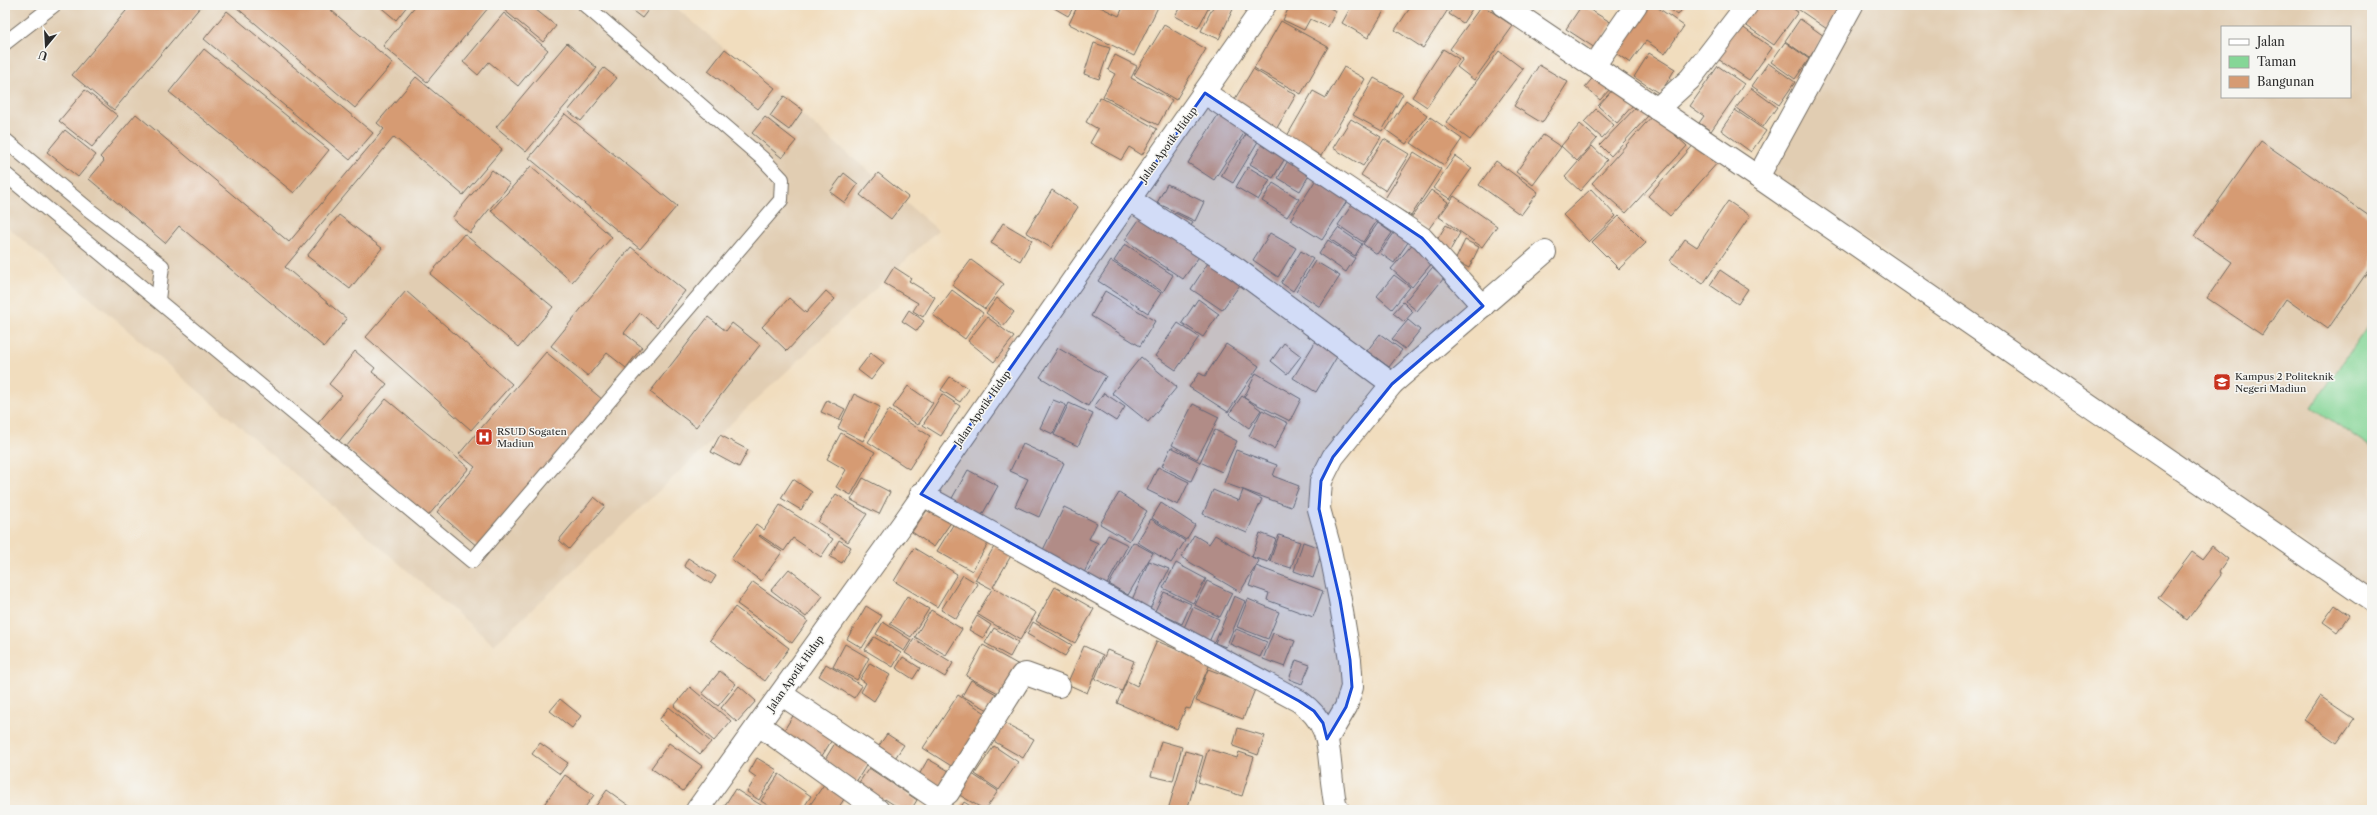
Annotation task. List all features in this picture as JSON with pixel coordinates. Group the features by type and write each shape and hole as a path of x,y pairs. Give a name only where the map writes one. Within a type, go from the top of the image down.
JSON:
{"street":[{"name":"Jalan Apotik Hidup","path":"697,810 781,694 785,685 904,522 922,494 1205,93 1265,5"},
{"path":"1503,5 1758,177 2372,601"},
{"path":"1594,66 1636,5"},
{"path":"1658,109 1690,79 1747,5"},
{"path":"1758,177 1852,5"},
{"path":"1205,93 1422,238 1483,306"},
{"path":"1129,199 1237,269 1392,384"},
{"path":"1327,739 1346,707 1352,687 1350,660 1342,615 1329,545 1319,509 1321,481 1333,457 1392,384 1546,252"},
{"path":"922,494 1157,625 1299,701 1314,711 1323,723 1327,739 1338,810"},
{"path":"781,694 936,798 943,797 948,793 1022,675 1026,674 1059,686"},
{"path":"759,725 878,810"}],"lane":[{"path":"5,43 54,5"},
{"path":"5,174 472,561 781,200 782,179 763,158 585,5"},
{"path":"5,140 88,209 162,266 158,300"}],"highlighted area":[{"path":"1205,93 1422,238 1483,306 1392,384 1333,457 1321,481 1319,509 1340,600 1350,660 1352,687 1346,707 1327,739 1323,723 1314,711 1299,701 921,494"}],"shaded area":[{"name":"RSUD Sogaten Madiun","path":"5,5 673,5 938,230 494,645 5,225"},
{"name":"Kampus 2 Politeknik Negeri Madiun","path":"1850,5 2372,5 2372,591 1771,173"}],"green space":[{"path":"2372,320 2372,448 2312,407"}],"building":[{"path":"131,5 202,5 114,110 72,75"},
{"path":"238,5 325,5 393,63 355,108 236,7"},
{"path":"378,5 408,5 396,20"},
{"path":"416,5 486,5 489,7 427,82 383,46"},
{"path":"498,5 530,5 556,26 543,42"},
{"path":"625,5 652,5 642,18"},
{"path":"1049,5 1075,5 1068,16"},
{"path":"1078,5 1096,5 1119,16 1124,5 1159,5 1134,56 1069,24"},
{"path":"1181,5 1210,5 1198,28 1175,16"},
{"path":"1214,5 1235,5 1219,39 1201,31"},
{"path":"1290,5 1323,5 1336,11 1328,27 1310,19 1304,30 1283,20"},
{"path":"1352,5 1374,5 1384,11 1368,38 1342,23"},
{"path":"1412,5 1451,5 1423,48 1395,30"},
{"path":"1454,5 1465,5 1472,9 1463,23 1449,14"},
{"path":"1482,5 1513,26 1474,80 1457,67 1463,59 1450,49"},
{"path":"1582,5 1612,23 1595,48 1566,29"},
{"path":"1646,5 1654,5 1684,26 1665,54 1646,41 1630,63 1613,51"},
{"path":"1664,5 1685,5 1678,15"},
{"path":"1754,5 1787,5 1798,12 1774,45 1741,22"},
{"path":"1792,5 1844,5 1827,29"},
{"path":"227,11 373,133 350,160 204,39"},
{"path":"504,13 548,50 518,86 489,62 478,75 463,62"},
{"path":"1800,19 1824,36 1809,58 1785,41"},
{"path":"1281,21 1328,47 1301,94 1254,68"},
{"path":"1738,24 1772,48 1749,80 1715,57"},
{"path":"1164,25 1206,49 1176,100 1134,75"},
{"path":"1785,42 1809,59 1795,79 1771,62"},
{"path":"567,43 597,68 526,152 496,127"},
{"path":"1094,43 1110,48 1099,79 1084,74"},
{"path":"204,49 329,150 294,193 169,92"},
{"path":"725,49 775,88 758,109 708,71"},
{"path":"1443,49 1459,59 1427,107 1412,97"},
{"path":"1499,51 1523,69 1470,140 1446,122"},
{"path":"1649,53 1675,69 1660,94 1634,77"},
{"path":"1115,55 1137,66 1131,78 1172,100 1158,125 1103,96 1115,74 1108,70"},
{"path":"1768,63 1795,82 1779,105 1752,86"},
{"path":"1539,65 1568,82 1542,123 1514,106"},
{"path":"1718,66 1744,84 1711,131 1699,123 1704,116 1690,106"},
{"path":"1344,67 1365,79 1321,156 1287,136 1313,91 1326,98"},
{"path":"604,68 617,78 581,121 568,111"},
{"path":"1253,69 1296,95 1274,133 1230,107"},
{"path":"1596,74 1611,88 1600,100 1585,87"},
{"path":"416,77 502,149 463,195 394,137 285,267 347,319 324,347 179,226 165,243 89,179 104,161 100,157 136,114 289,242 384,129 377,123"},
{"path":"1374,78 1403,94 1382,131 1353,115"},
{"path":"1615,87 1634,104 1617,123 1598,106"},
{"path":"1751,88 1777,107 1763,127 1736,108"},
{"path":"85,90 118,116 92,147 59,121"},
{"path":"784,96 803,110 789,130 770,116"},
{"path":"1100,97 1157,129 1142,155 1129,147 1121,160 1090,143 1098,129 1086,122"},
{"path":"1406,100 1427,115 1406,144 1386,130"},
{"path":"1637,106 1648,116 1611,156 1600,145"},
{"path":"1596,109 1614,125 1602,138 1584,122"},
{"path":"1221,110 1248,127 1214,180 1188,163"},
{"path":"1735,110 1766,131 1751,152 1721,130"},
{"path":"565,114 677,206 640,249 529,158"},
{"path":"1653,115 1687,146 1626,213 1592,183"},
{"path":"765,117 796,141 782,158 752,133"},
{"path":"1430,117 1462,139 1444,165 1411,143"},
{"path":"1351,119 1381,137 1363,166 1333,148"},
{"path":"1580,124 1597,139 1577,161 1561,146"},
{"path":"65,130 96,155 78,177 47,152"},
{"path":"1248,131 1260,138 1233,183 1221,176"},
{"path":"1543,135 1561,147 1533,185 1516,172"},
{"path":"1384,139 1409,154 1386,191 1361,175"},
{"path":"1697,141 1719,161 1670,216 1648,196"},
{"path":"2261,141 2372,218 2372,265 2328,329 2286,299 2262,335 2207,298 2232,262 2194,236"},
{"path":"1264,142 1287,155 1273,178 1250,164"},
{"path":"1592,146 1607,160 1580,191 1565,177"},
{"path":"1414,152 1441,169 1411,216 1384,200"},
{"path":"1455,156 1472,168 1450,199 1433,188"},
{"path":"1290,157 1312,170 1300,191 1278,178"},
{"path":"1496,161 1538,192 1521,215 1479,185"},
{"path":"531,166 612,237 572,282 491,211"},
{"path":"1248,167 1270,180 1258,200 1236,187"},
{"path":"492,170 510,184 470,233 452,218"},
{"path":"844,173 858,184 845,203 830,192"},
{"path":"878,173 908,197 891,219 860,195"},
{"path":"1317,178 1349,198 1322,240 1290,220"},
{"path":"1273,183 1299,199 1287,217 1262,201"},
{"path":"1167,184 1204,202 1195,221 1157,203"},
{"path":"1591,189 1616,216 1589,242 1563,215"},
{"path":"1052,190 1078,207 1051,248 1026,232"},
{"path":"1431,190 1448,202 1428,230 1411,218"},
{"path":"1454,196 1497,226 1482,247 1439,217"},
{"path":"1356,199 1380,216 1363,242 1338,225"},
{"path":"1728,201 1750,216 1703,284 1670,261 1685,239 1697,247"},
{"path":"1175,213 1193,222 1188,232 1169,223"},
{"path":"1143,214 1201,254 1183,279 1125,240"},
{"path":"339,215 382,248 350,289 307,256"},
{"path":"1619,216 1646,243 1619,269 1592,242"},
{"path":"1003,223 1032,240 1020,261 991,243"},
{"path":"1378,223 1392,233 1377,254 1363,244"},
{"path":"1446,225 1460,233 1448,254 1434,245"},
{"path":"1399,226 1413,235 1394,263 1380,253"},
{"path":"1338,228 1362,244 1355,256 1330,239"},
{"path":"1270,233 1296,248 1278,277 1253,260"},
{"path":"464,234 553,307 519,347 430,274"},
{"path":"1328,240 1355,258 1346,272 1319,254"},
{"path":"1416,240 1437,257 1412,287 1391,269"},
{"path":"1465,240 1479,247 1469,268 1455,261"},
{"path":"1125,244 1173,275 1163,292 1114,261"},
{"path":"631,247 685,291 657,327 640,313 624,333 642,347 626,368 607,353 588,376 551,346"},
{"path":"1301,251 1313,259 1293,291 1281,283"},
{"path":"971,260 1004,284 985,309 952,285"},
{"path":"1210,260 1242,282 1222,310 1191,289"},
{"path":"1111,261 1161,293 1148,313 1098,281"},
{"path":"1315,261 1340,276 1320,307 1296,291"},
{"path":"894,267 911,278 909,281 935,297 923,317 913,311 918,303 884,283"},
{"path":"1432,268 1444,278 1417,311 1405,301"},
{"path":"1720,270 1748,289 1738,304 1710,285"},
{"path":"1394,275 1410,287 1392,309 1377,296"},
{"path":"952,290 983,313 965,339 933,315"},
{"path":"406,291 512,384 471,430 366,337"},
{"path":"826,291 835,299 787,351 762,327 789,298 806,313"},
{"path":"1105,291 1155,321 1140,346 1091,316"},
{"path":"997,298 1014,312 1003,326 986,313"},
{"path":"1198,299 1219,314 1203,337 1182,323"},
{"path":"1403,302 1413,312 1404,322 1393,313"},
{"path":"909,310 924,321 917,331 902,321"},
{"path":"708,317 726,331 732,323 760,345 696,427 650,392"},
{"path":"987,317 1014,337 994,362 968,341"},
{"path":"1408,320 1420,330 1405,349 1392,339"},
{"path":"1178,323 1199,337 1176,370 1155,356"},
{"path":"1380,334 1402,350 1389,367 1367,351"},
{"path":"1316,341 1338,355 1316,392 1293,378"},
{"path":"1284,343 1301,356 1287,374 1271,361"},
{"path":"1226,344 1259,366 1228,412 1189,387 1199,373 1205,376"},
{"path":"1058,348 1106,376 1088,406 1040,377"},
{"path":"355,351 375,368 372,372 387,384 339,441 318,423 342,395 329,384"},
{"path":"546,352 603,400 478,547 437,512 475,467 459,454"},
{"path":"871,353 884,363 871,380 858,370"},
{"path":"1141,357 1177,387 1148,422 1112,393"},
{"path":"1256,373 1301,399 1290,421 1244,398"},
{"path":"950,377 969,389 960,402 941,390"},
{"path":"908,386 933,403 918,425 893,407"},
{"path":"1104,393 1125,407 1116,421 1094,407"},
{"path":"854,394 880,407 863,441 838,428"},
{"path":"942,394 960,406 941,436 923,425"},
{"path":"1242,396 1261,410 1249,428 1229,414"},
{"path":"386,399 469,468 428,516 346,447"},
{"path":"827,400 845,409 839,420 821,412"},
{"path":"1053,400 1066,405 1053,434 1040,428"},
{"path":"1069,403 1093,414 1078,446 1054,435"},
{"path":"1193,404 1219,417 1197,459 1172,445"},
{"path":"889,410 930,436 909,469 868,442"},
{"path":"1262,410 1288,423 1274,449 1249,436"},
{"path":"1215,430 1237,441 1222,472 1200,462"},
{"path":"841,433 875,452 851,495 836,487 846,470 827,459"},
{"path":"720,435 748,450 739,467 711,452"},
{"path":"1023,444 1064,463 1039,517 1015,506 1028,479 1010,471"},
{"path":"1171,447 1200,462 1191,481 1162,466"},
{"path":"1236,450 1277,465 1273,476 1299,486 1291,507 1224,483"},
{"path":"1158,467 1189,482 1178,505 1147,490"},
{"path":"968,470 998,486 981,517 951,500"},
{"path":"863,478 890,492 879,514 851,500"},
{"path":"793,479 812,492 801,510 781,498"},
{"path":"1213,490 1239,501 1243,490 1262,499 1247,533 1203,514"},
{"path":"1119,493 1147,511 1129,541 1100,524"},
{"path":"836,494 867,514 848,542 818,522"},
{"path":"594,497 605,506 569,549 559,540"},
{"path":"932,503 954,518 934,547 912,532"},
{"path":"1161,503 1195,525 1186,540 1152,518"},
{"path":"780,505 833,539 821,557 793,538 784,551 760,535 759,536 782,552 761,581 731,559 756,524 764,530"},
{"path":"1064,507 1097,523 1089,539 1098,543 1083,575 1042,552"},
{"path":"1151,519 1185,541 1171,563 1137,542"},
{"path":"956,520 990,540 972,571 937,551"},
{"path":"1260,533 1276,539 1268,562 1252,557"},
{"path":"1108,535 1128,545 1106,586 1086,575"},
{"path":"1194,535 1209,544 1215,535 1259,561 1240,592 1181,557"},
{"path":"1279,535 1300,542 1291,568 1270,561"},
{"path":"839,540 851,547 842,563 830,557"},
{"path":"1133,542 1153,553 1128,595 1109,584"},
{"path":"1303,542 1323,549 1313,578 1294,571"},
{"path":"995,545 1012,554 993,587 1036,613 1020,640 977,614 992,589 975,580"},
{"path":"2212,546 2228,559 2219,572 2221,575 2187,620 2158,598 2192,552 2202,559"},
{"path":"914,548 957,574 937,607 894,581"},
{"path":"688,558 716,576 711,584 684,566"},
{"path":"1149,561 1169,569 1149,611 1131,602"},
{"path":"1176,563 1206,579 1193,603 1163,588"},
{"path":"1256,566 1323,591 1313,617 1267,600 1269,593 1249,586"},
{"path":"789,569 823,596 806,617 771,590"},
{"path":"963,575 978,584 956,619 941,610"},
{"path":"1207,581 1232,593 1220,617 1195,605"},
{"path":"753,582 808,621 792,643 737,604"},
{"path":"1055,587 1094,609 1075,643 1036,621"},
{"path":"1164,592 1191,604 1182,624 1155,611"},
{"path":"907,596 929,609 911,637 890,624"},
{"path":"1234,596 1245,601 1226,647 1215,643"},
{"path":"1248,599 1279,612 1268,639 1237,627"},
{"path":"2335,605 2349,615 2337,632 2323,622"},
{"path":"866,606 882,616 862,648 847,639"},
{"path":"735,607 789,648 765,681 710,640"},
{"path":"1193,607 1219,619 1209,642 1183,630"},
{"path":"931,610 962,629 946,655 915,637"},
{"path":"977,616 991,625 983,638 969,630"},
{"path":"883,622 911,640 904,651 876,634"},
{"path":"1033,622 1072,645 1065,656 1027,634"},
{"path":"994,628 1018,642 1010,657 985,643"},
{"path":"1236,629 1267,642 1260,657 1230,644"},
{"path":"1273,633 1295,641 1285,667 1263,659"},
{"path":"874,637 901,653 893,667 865,650"},
{"path":"914,639 953,663 945,677 905,653"},
{"path":"1157,641 1210,664 1190,709 1186,708 1177,729 1117,703 1127,681 1137,686"},
{"path":"845,644 869,658 857,680 833,667"},
{"path":"983,645 1019,665 1002,695 966,676"},
{"path":"1084,646 1103,655 1087,693 1067,684"},
{"path":"1107,650 1134,661 1122,691 1095,679"},
{"path":"903,657 920,668 913,679 896,668"},
{"path":"1296,660 1310,665 1302,684 1289,679"},
{"path":"870,663 890,675 874,701 861,692 866,683 860,679"},
{"path":"826,664 862,686 854,698 819,676"},
{"path":"1208,669 1256,687 1243,719 1196,701"},
{"path":"720,671 736,684 718,706 702,693"},
{"path":"971,680 998,695 990,711 962,696"},
{"path":"739,686 756,701 737,722 721,708"},
{"path":"690,687 731,721 714,741 674,706"},
{"path":"958,695 990,716 956,769 923,748"},
{"path":"2320,696 2354,719 2337,743 2304,720"},
{"path":"560,699 581,716 572,728 550,711"},
{"path":"669,707 711,742 700,754 659,720"},
{"path":"796,711 835,735 820,759 781,735"},
{"path":"1000,721 1034,739 1023,758 990,739"},
{"path":"1238,728 1265,736 1258,755 1233,746"},
{"path":"887,734 904,745 893,761 876,750"},
{"path":"837,740 869,761 856,782 824,761"},
{"path":"1161,741 1182,747 1173,781 1151,776"},
{"path":"540,743 568,763 560,774 532,754"},
{"path":"669,743 702,766 683,791 651,768"},
{"path":"994,746 1018,762 999,790 975,774"},
{"path":"1208,749 1237,758 1239,752 1254,757 1242,796 1198,782"},
{"path":"1185,751 1203,756 1187,810 1168,810"},
{"path":"757,758 777,770 759,800 747,792 756,777 749,772"},
{"path":"928,759 949,771 939,787 919,775"},
{"path":"869,768 917,800 911,810 902,810 885,799 884,801 858,784"},
{"path":"969,772 998,791 985,810 956,793"},
{"path":"779,774 811,796 802,810 775,810 761,801"},
{"path":"565,775 594,795 583,810 540,810"},
{"path":"827,780 848,793 837,810 818,810 810,805"},
{"path":"735,789 769,810 722,810"},
{"path":"607,790 635,810 593,810"},
{"path":"964,802 977,810 959,810"}],"place":[{"name":"Kampus 2 Politeknik Negeri Madiun","path":"2222,382"},
{"name":"RSUD Sogaten Madiun","path":"484,437"}]}
